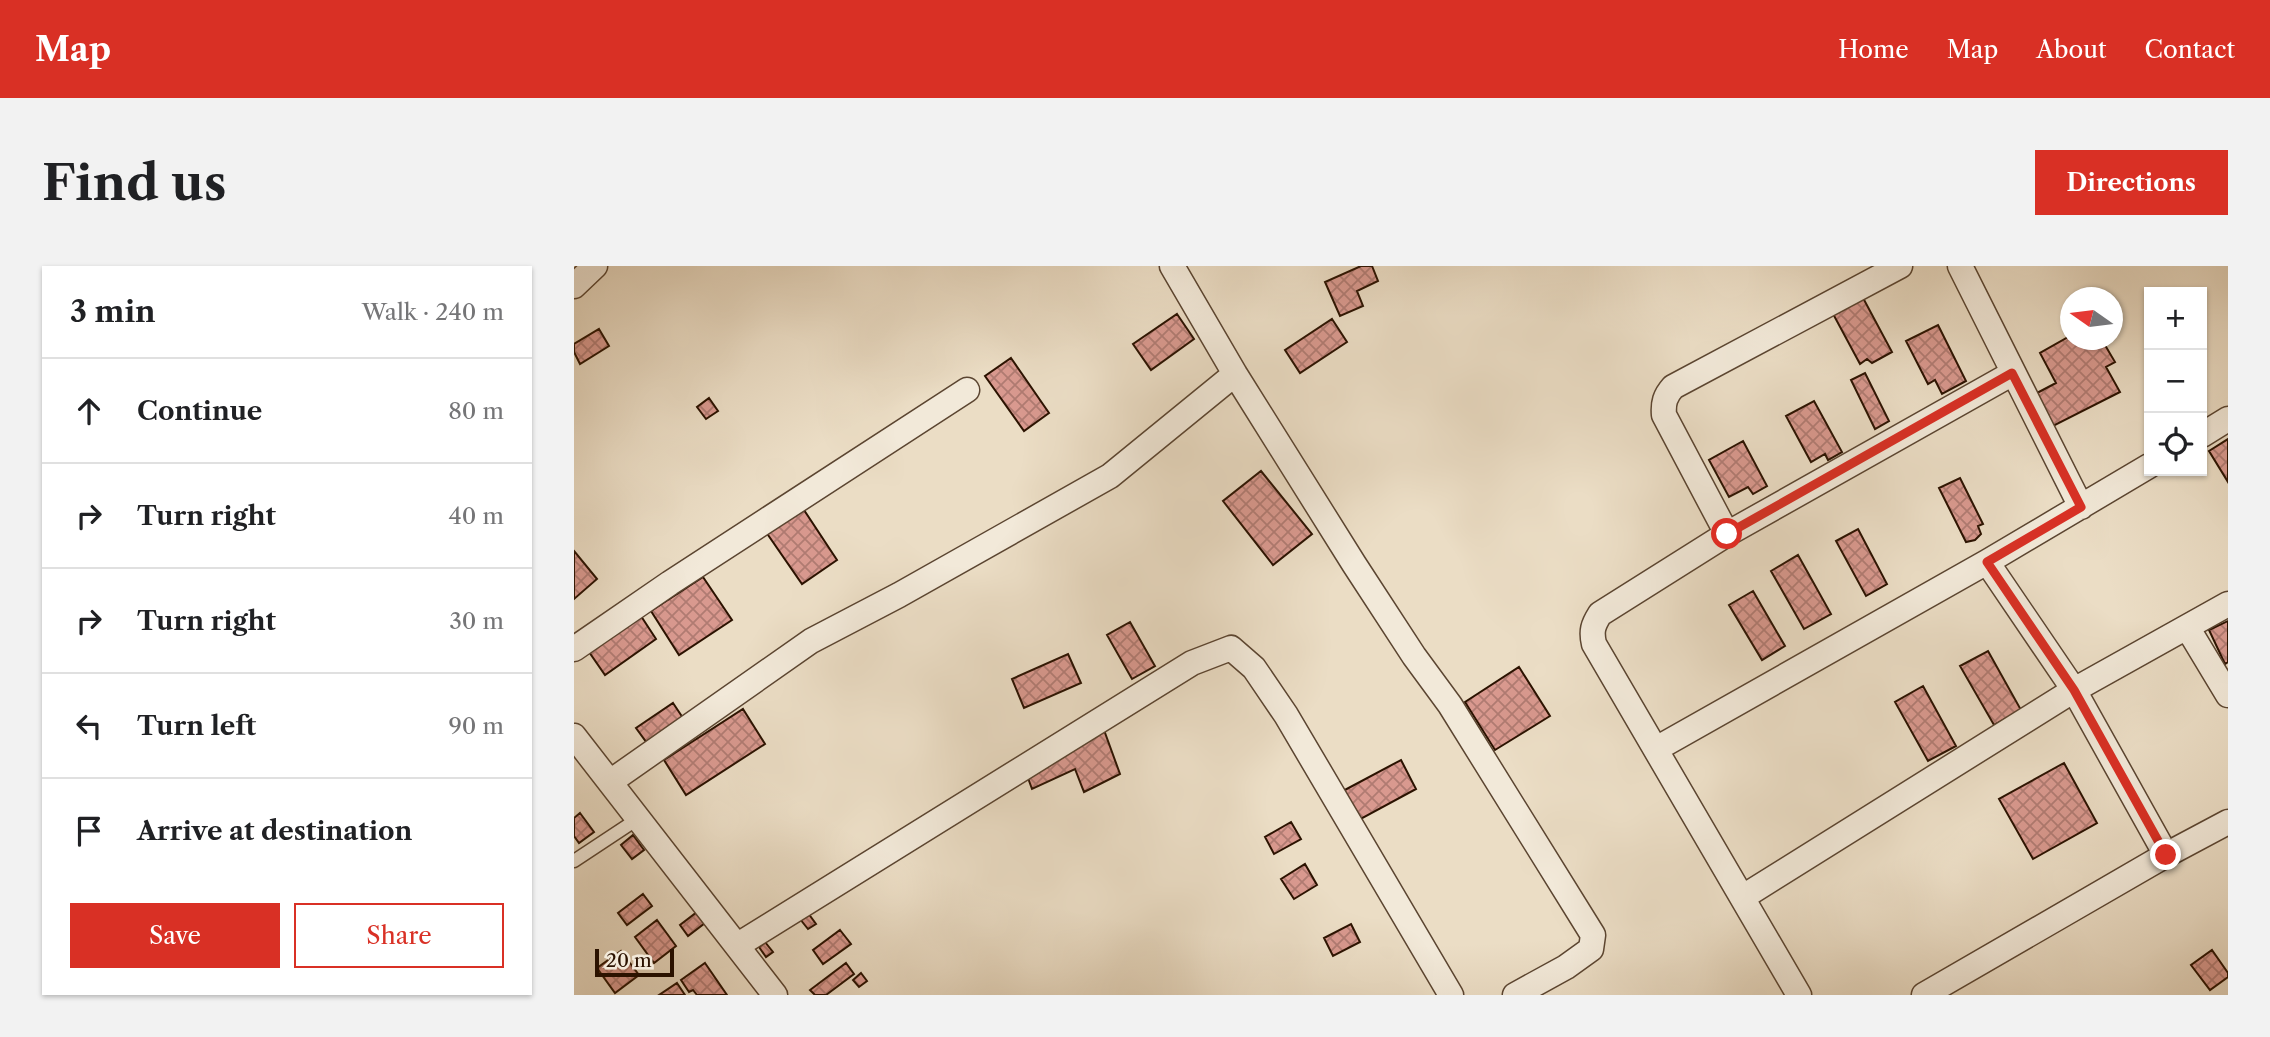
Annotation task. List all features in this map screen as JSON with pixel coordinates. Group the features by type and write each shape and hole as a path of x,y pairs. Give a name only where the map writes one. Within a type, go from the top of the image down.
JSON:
{"street":[{"path":"574,286 595,266"},
{"path":"1172,266 1235,374 1354,564 1414,656 1450,705 1593,934 1591,949 1566,967 1515,995"},
{"path":"1727,534 1664,415 1666,394 1673,387 1900,266"},
{"path":"1960,266 2081,507"},
{"path":"1799,995 1594,644 1591,632 1593,624 1600,614 1727,534 2012,373"},
{"path":"610,782 811,641 899,595 1110,476 1235,374"},
{"path":"574,649 681,575 967,390"},
{"path":"2207,432 2228,419"},
{"path":"1656,749 1987,562 2144,469"},
{"path":"1987,562 2074,690 2166,855"},
{"path":"1743,897 2074,690 2228,604"},
{"path":"2188,627 2228,695"},
{"path":"738,945 1192,663 1231,648 1254,668 1286,715 1451,995"},
{"path":"574,736 775,995"},
{"path":"1924,995 2228,822"}],"lane":[{"path":"574,861 639,818"}],"building":[{"path":"1361,266 1372,266 1378,281 1357,291 1363,306 1340,316 1325,282"},
{"path":"1862,296 1892,352 1872,363 1867,359 1860,364 1832,312"},
{"path":"1177,314 1194,339 1151,370 1133,344"},
{"path":"1332,319 1347,342 1300,373 1285,350"},
{"path":"1938,325 1966,381 1942,394 1935,380 1928,384 1906,341"},
{"path":"599,329 609,346 580,364 574,352 574,344"},
{"path":"2060,342 2060,350 2108,350 2115,362 2106,367 2120,392 2053,426 2035,394 2056,383 2040,353"},
{"path":"1011,358 1049,413 1024,431 985,376"},
{"path":"1865,373 1889,421 1875,429 1851,380"},
{"path":"709,398 718,411 706,419 697,407"},
{"path":"1814,401 1842,452 1828,460 1825,454 1811,462 1786,416"},
{"path":"2228,439 2228,482 2209,451"},
{"path":"1743,441 1767,486 1753,494 1748,487 1729,497 1709,460"},
{"path":"1261,471 1312,534 1273,565 1223,501"},
{"path":"1960,478 1983,524 1978,526 1981,534 1975,540 1966,542 1939,488"},
{"path":"802,507 837,560 802,584 766,532"},
{"path":"1858,529 1887,584 1866,596 1836,541"},
{"path":"574,551 597,579 574,599"},
{"path":"1798,555 1831,614 1804,629 1771,571"},
{"path":"703,577 732,620 679,655 651,611"},
{"path":"1753,591 1785,646 1762,660 1729,605"},
{"path":"639,613 656,639 605,675 587,649"},
{"path":"2228,621 2228,662 2225,664 2209,630"},
{"path":"1130,622 1155,666 1132,679 1107,635"},
{"path":"1988,651 2021,710 1994,725 1960,666"},
{"path":"1068,654 1081,683 1024,708 1012,679"},
{"path":"1519,667 1550,716 1495,750 1465,702"},
{"path":"1923,686 1956,746 1928,761 1895,702"},
{"path":"673,703 683,718 647,743 636,728"},
{"path":"743,709 765,744 686,795 664,760"},
{"path":"1100,719 1120,774 1084,792 1075,769 1032,789 1024,767"},
{"path":"1401,760 1416,789 1357,821 1341,792"},
{"path":"2064,763 2097,823 2033,859 1999,799"},
{"path":"580,813 594,832 579,843 574,836 574,818"},
{"path":"1291,822 1301,839 1274,854 1265,837"},
{"path":"633,835 644,850 632,859 621,845"},
{"path":"1305,864 1317,885 1294,899 1281,879"},
{"path":"643,894 652,906 627,925 618,913"},
{"path":"697,912 705,923 688,936 680,925"},
{"path":"808,913 816,924 808,929 800,919"},
{"path":"657,920 676,946 654,963 635,937"},
{"path":"1351,924 1360,942 1333,956 1324,938"},
{"path":"840,930 851,944 823,964 813,950"},
{"path":"765,942 773,952 766,957 759,947"},
{"path":"2212,950 2228,977 2210,990 2191,965"},
{"path":"621,951 639,975 615,993 597,968"},
{"path":"705,963 727,995 697,995 693,990 689,992 681,980"},
{"path":"846,963 854,974 826,995 815,995 810,990"},
{"path":"861,973 867,981 859,987 853,980"},
{"path":"677,983 685,995 659,995"}],"route":[{"path":"1727,534 2012,373 2081,507 1987,562 2074,690 2166,855"}]}
